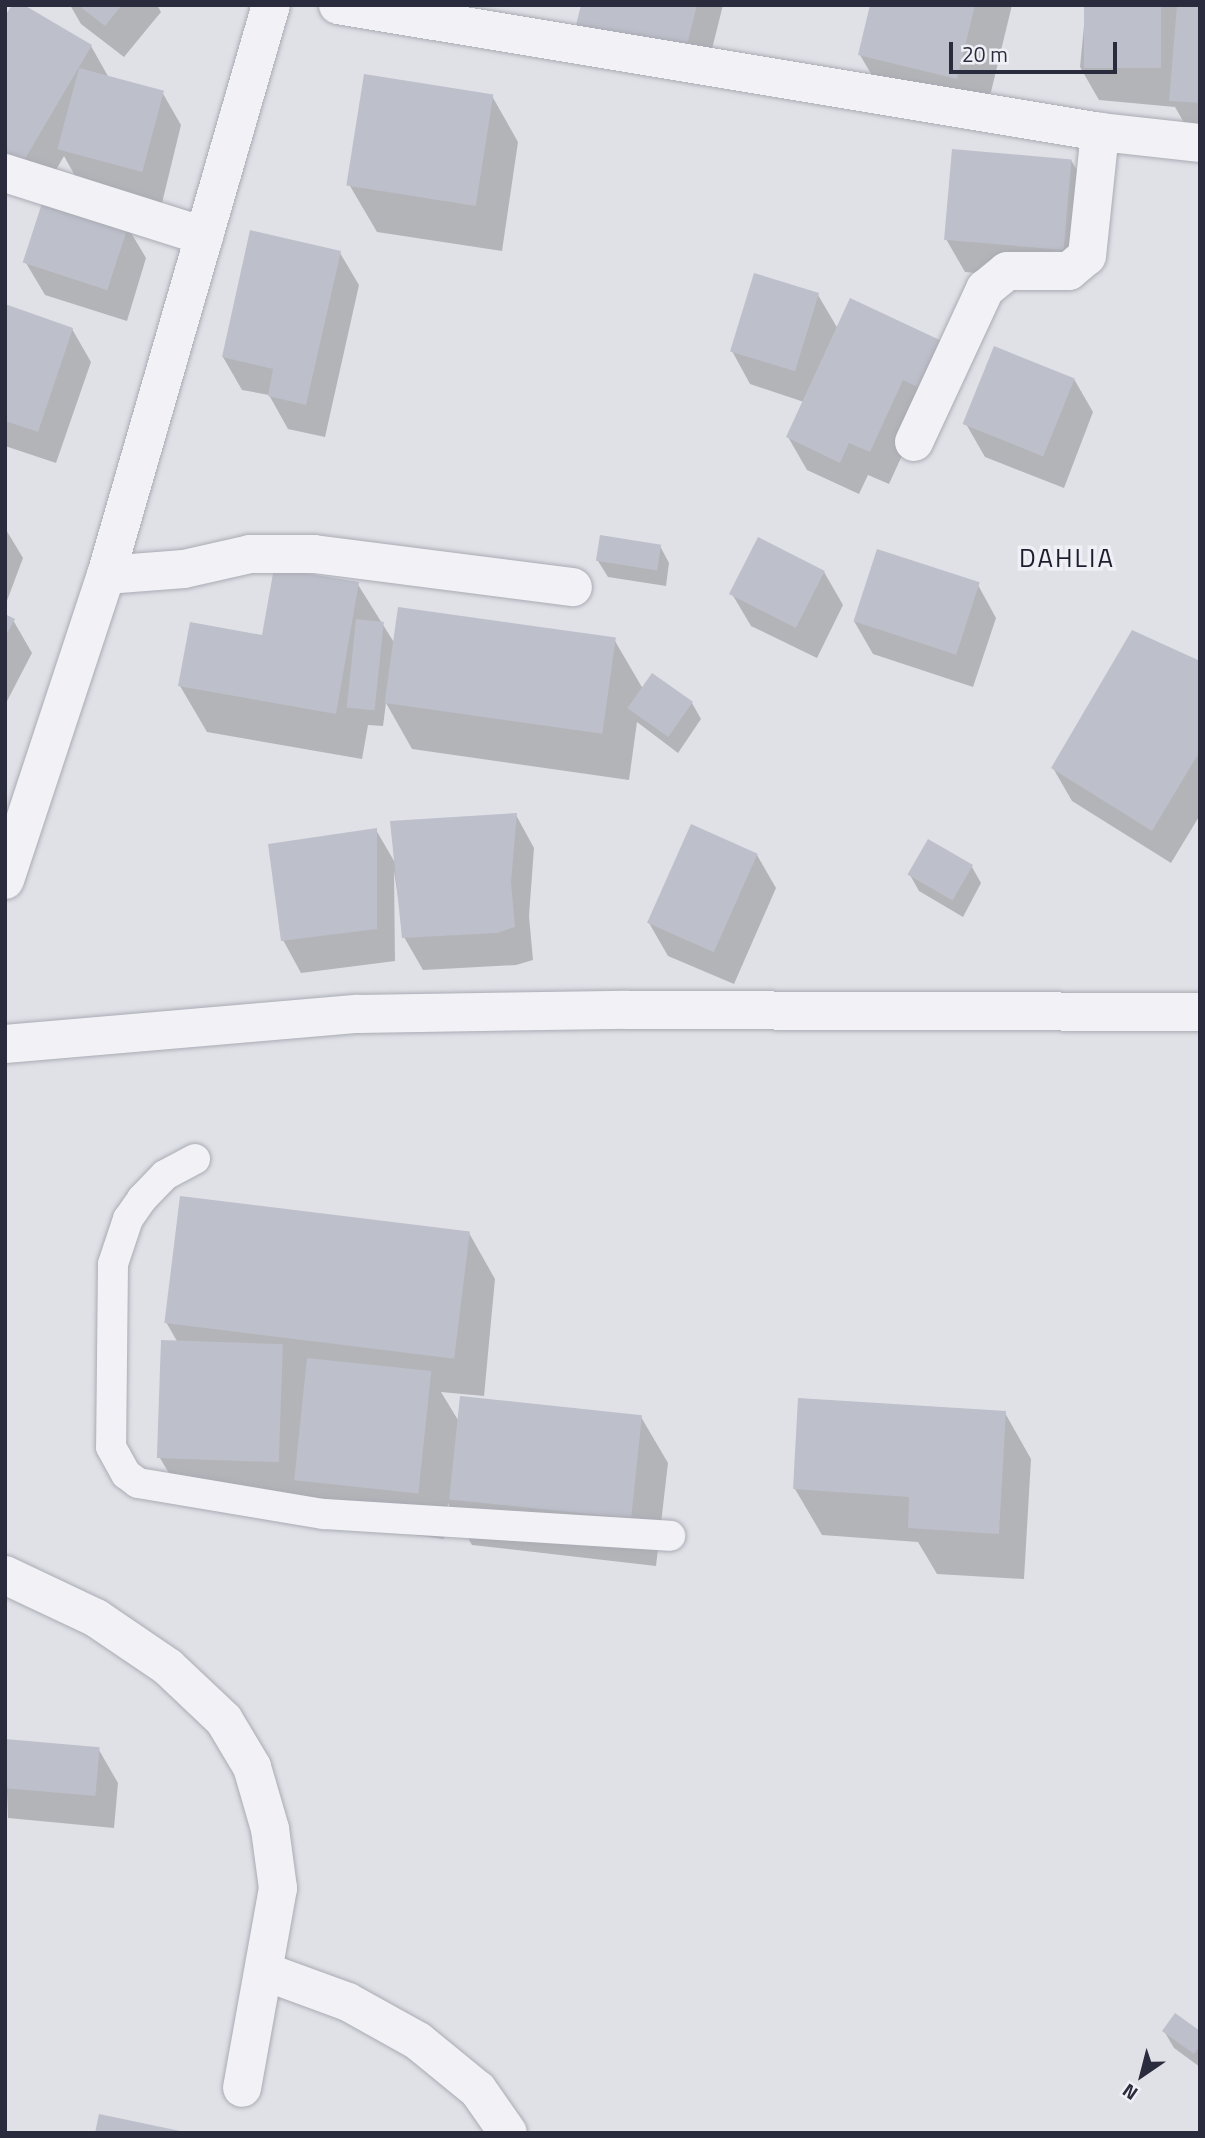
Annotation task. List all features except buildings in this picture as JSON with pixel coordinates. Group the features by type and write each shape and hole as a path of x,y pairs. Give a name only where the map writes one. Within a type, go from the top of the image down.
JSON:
{"street":[{"path":"5,880 106,575 271,5"},
{"path":"338,5 1100,132 1200,143"},
{"path":"914,442 985,289 1007,271 1069,271 1087,256 1100,132"},
{"path":"5,173 204,236"},
{"path":"106,575 184,569 250,554 314,554 573,587"},
{"path":"5,1044 358,1014 627,1010 1200,1012"},
{"path":"5,1575 96,1618 168,1667 224,1720 252,1767 270,1829 278,1888 266,1972 242,2088"},
{"path":"266,1972 348,2002 418,2041 478,2090 508,2133"}],"lane":[{"path":"195,1158 165,1175 142,1199 128,1219 113,1264 111,1447 126,1474 138,1483 324,1514 670,1536"}],"district":[{"name":"DAHLIA","path":"1067,558"}]}
